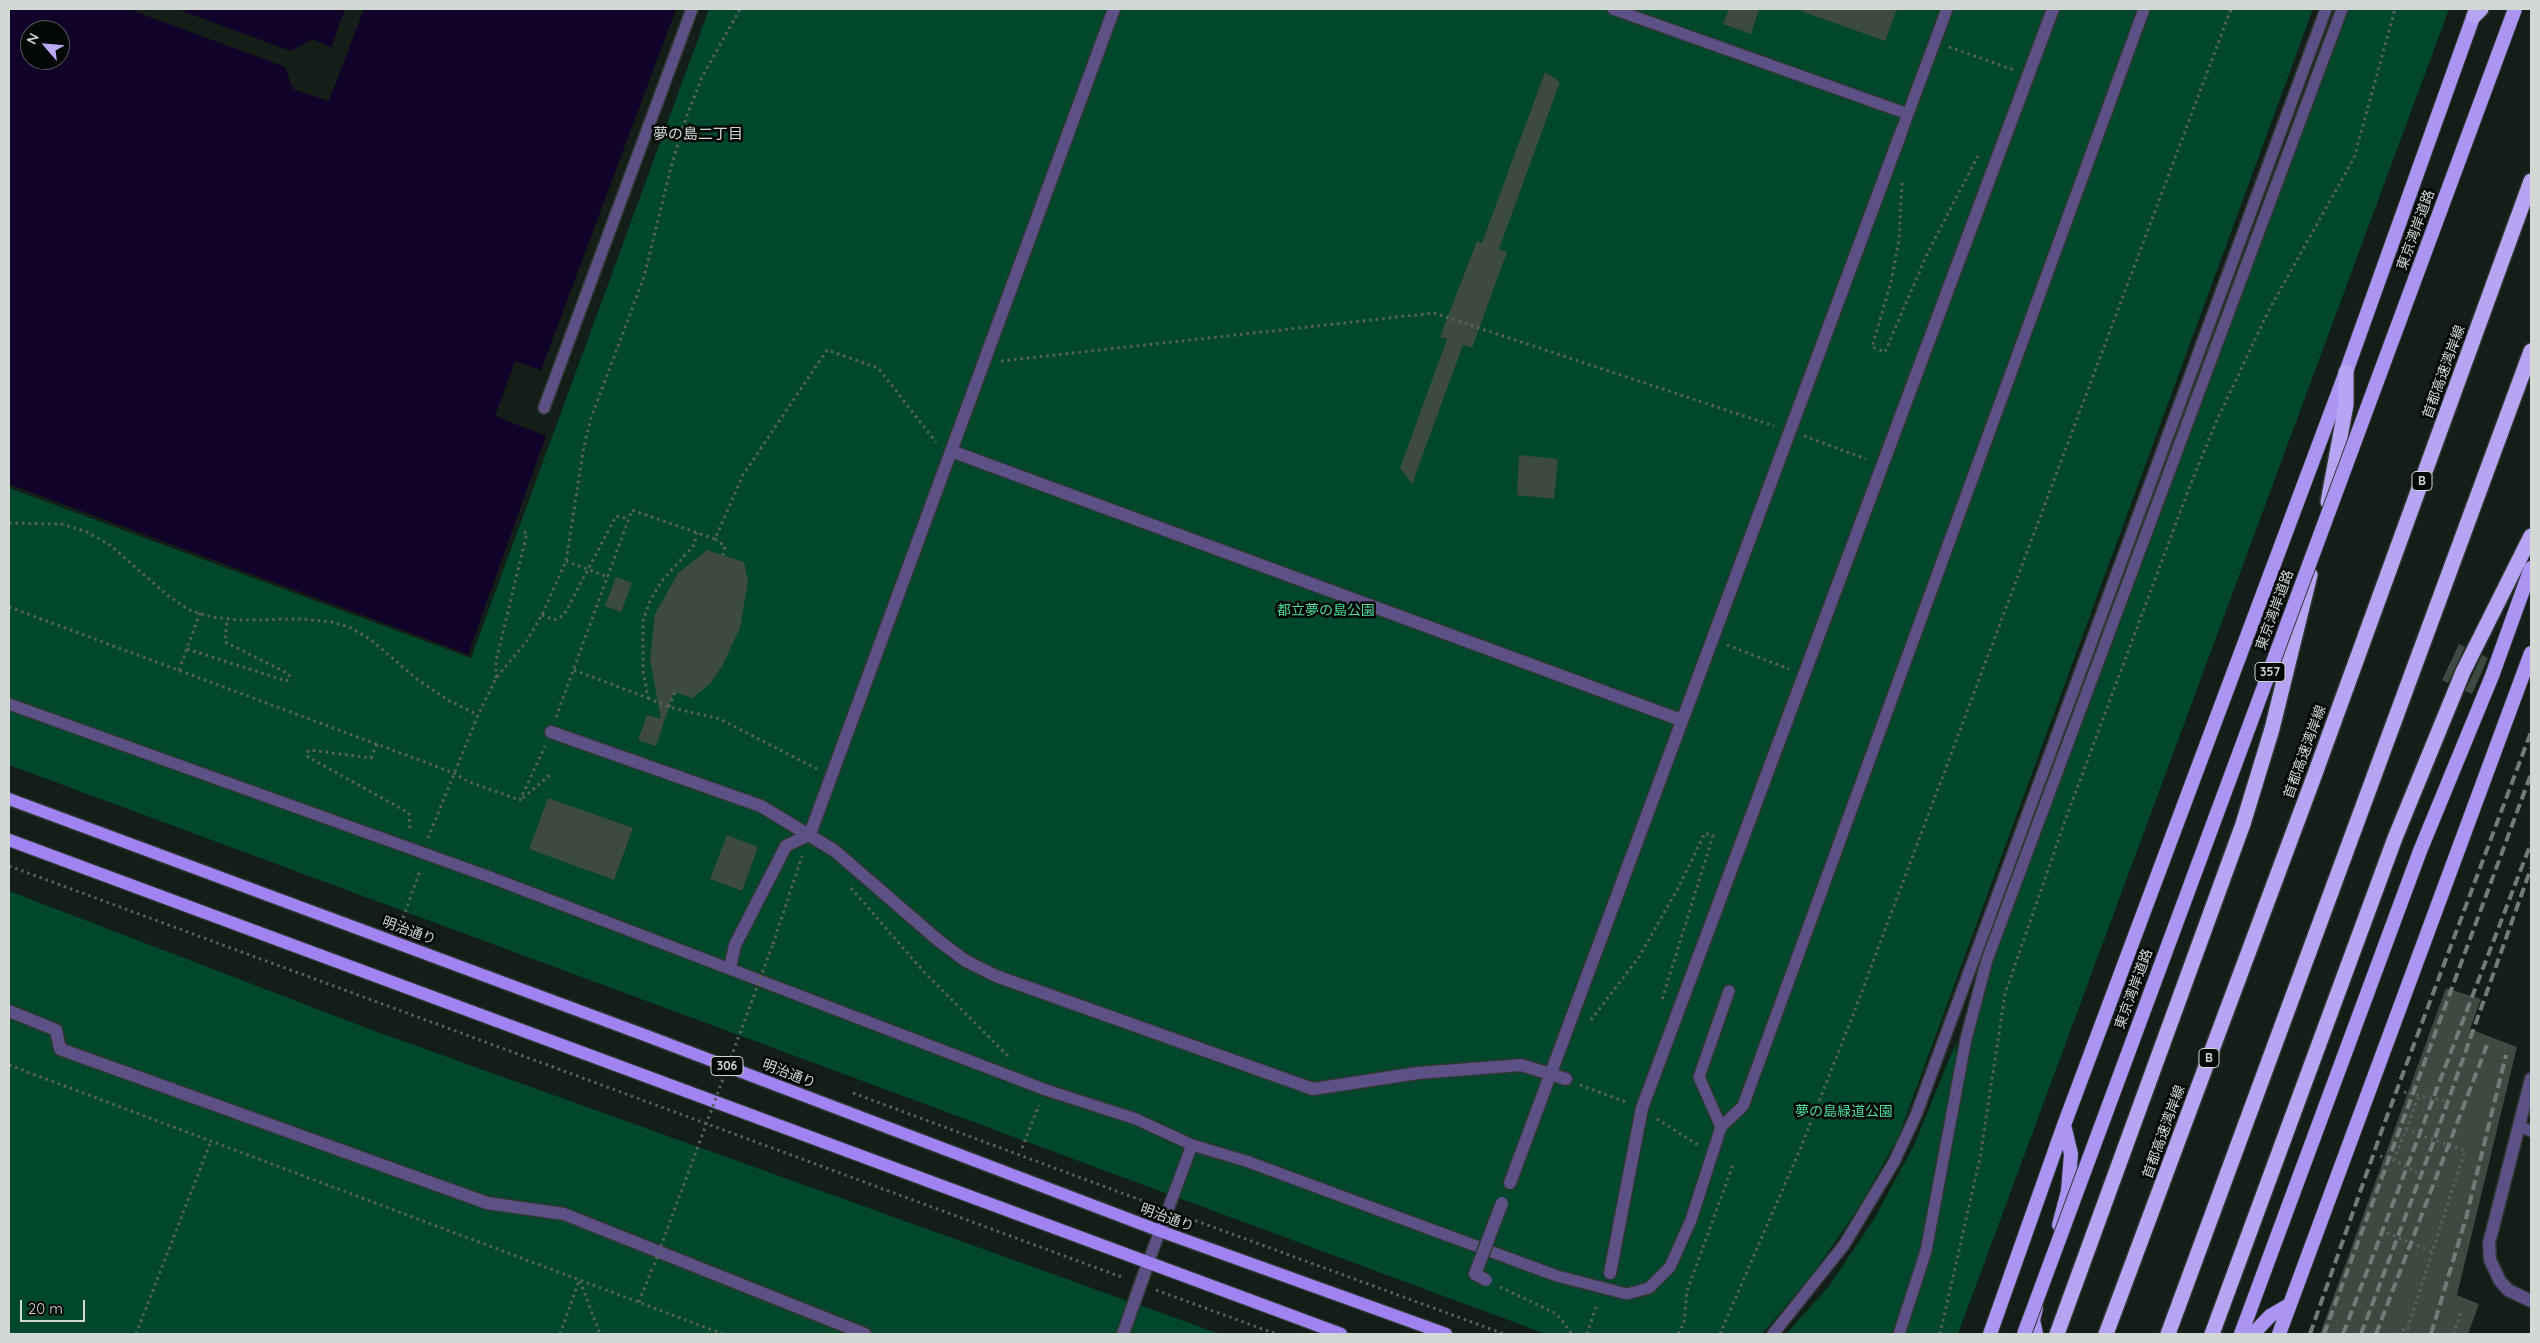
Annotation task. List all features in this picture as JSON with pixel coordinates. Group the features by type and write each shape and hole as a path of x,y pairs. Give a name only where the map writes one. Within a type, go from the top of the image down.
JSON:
{"highway":[{"name":"東京湾岸道路","path":"2024,1334 2515,9"},
{"name":"357","path":"1990,1334 2064,1124 2346,372 2477,11"},
{"name":"首都高速湾岸線","path":"2106,1334 2312,782 2531,181"},
{"path":"2168,1334 2531,351"},
{"path":"2057,1334 2200,945 2243,824 2272,730 2329,499 2346,405 2346,372"},
{"path":"2212,1334 2395,838 2463,672 2531,536"},
{"path":"2241,1334 2413,870 2492,676 2531,568"},
{"path":"2279,1334 2531,653"},
{"path":"2036,1334 2033,1320 2068,1191 2071,1154 2064,1124"},
{"path":"2254,1334 2270,1316 2289,1306"}],"main road":[{"name":"明治通り","path":"9,799 647,1036 1160,1232 1446,1334"},
{"path":"9,840 1336,1333"}],"street":[{"path":"730,967 735,945 786,846 810,834 1114,9"},
{"path":"1610,1273 1636,1106 1805,675 2053,9"},
{"path":"1510,1183 1902,130"},
{"path":"950,455 1681,720"},
{"path":"551,732 761,806 810,834 835,851 939,941 966,961 996,976 1313,1089 1418,1072 1520,1065 1566,1079"},
{"path":"9,1011 56,1030 60,1049 487,1203 564,1214 865,1334"},
{"path":"2531,1078 2489,1243 2490,1260 2500,1281 2508,1290 2531,1301"},
{"path":"1486,1280 1475,1274 1502,1203"},
{"path":"1123,1334 1148,1263"}],"lane":[{"path":"544,408 692,9"},
{"path":"1613,9 1908,114"},
{"path":"1902,130 1947,9"},
{"path":"9,704 487,876 730,967 785,991 1046,1090 1136,1119 1192,1145 1246,1161 1557,1276 1627,1294 1649,1288 1670,1267 1691,1220 1721,1127 1743,1106 2144,9"},
{"path":"1773,1334 1844,1245 1894,1162 1916,1115 2326,9"},
{"path":"1900,1334 1926,1251 1966,1039 1987,960 2342,9"},
{"path":"1721,1127 1699,1078 1729,991"},
{"path":"2519,1126 2531,1131"},
{"path":"1148,1263 1192,1145"}],"path":[{"path":"410,833 428,840 478,715 496,678 526,642 542,615 566,561 590,418 644,277 668,176 686,118 702,76 740,9"},
{"path":"1720,1334 1802,1147 2231,9"},
{"path":"1940,1334 1980,1158 2005,994 2066,818 2188,491 2216,422 2268,310 2354,158 2395,9"},
{"path":"1935,42 2029,75"},
{"path":"1902,181 1899,240 1891,282 1872,347 1884,352 1928,252 1981,150"},
{"path":"984,363 1434,314 1791,431 1883,466"},
{"path":"715,539 742,474 827,350 878,368 950,455"},
{"path":"520,800 551,732 632,510 715,539 726,546 723,555"},
{"path":"542,615 554,620 564,615 616,516 629,519"},
{"path":"9,523 61,524 87,532 110,544 167,595 189,610 200,614 227,619 302,619 331,622 349,627 370,640 418,680 448,700 478,715"},
{"path":"496,678 496,662 527,533 520,531"},
{"path":"648,698 643,671 643,621 650,601 661,582 694,545 698,532"},
{"path":"566,561 608,577"},
{"path":"9,607 454,773 469,782 520,800"},
{"path":"179,670 200,614"},
{"path":"186,649 286,681 290,678 289,674 225,642 227,619"},
{"path":"1712,640 1805,675"},
{"path":"574,670 669,707 720,719 805,764"},
{"path":"669,707 675,692"},
{"path":"376,744 371,758 310,750 306,753 308,757 409,813 410,838"},
{"path":"520,800 552,773"},
{"path":"1571,1021 1586,1027 1639,957 1677,890 1705,833 1713,836 1660,1004"},
{"path":"638,1302 654,1265 773,944 810,834"},
{"path":"9,866 1276,1334"},
{"path":"404,918 422,871 416,869"},
{"path":"850,885 854,893 924,972 1010,1058"},
{"path":"9,1065 723,1334"},
{"path":"1566,1079 1636,1106 1699,1146"},
{"path":"1022,1148 1046,1090"},
{"path":"2404,1092 2445,1102"},
{"path":"2394,1160 2419,1096"},
{"path":"2406,1130 2465,1151 2462,1166 2408,1327 2409,1334"},
{"path":"136,1334 210,1141"},
{"path":"2380,1156 2394,1160 2417,1173"},
{"path":"1678,1334 1684,1322 1687,1291 1734,1162"},
{"path":"2387,1233 2433,1252"},
{"path":"560,1334 579,1280"},
{"path":"579,1280 600,1334"},
{"path":"1486,1280 1557,1314 1572,1334"},
{"path":"1587,1334 1597,1304"},
{"path":"2453,1334 2462,1310"},
{"path":"2397,1334 2408,1327"}],"green space":[{"name":"都立夢の島公園","path":"709,9 2313,9 1898,1138 1858,1209 1812,1275 1762,1334 1546,1334 9,765 9,488 471,658"},
{"path":"2347,9 2449,9 1958,1334 1786,1334 1829,1286 1874,1219 1914,1145 1957,1040 1955,1054 1994,958"},
{"path":"9,891 372,1030 1220,1334 9,1334"}],"shaded area":[{"path":"9,9 676,9 541,370 515,361 495,416 546,436 468,654 9,484"}],"pier":[{"path":"128,9 177,9 291,51 312,39 331,47 345,9 364,9 329,101 293,89 285,67"}],"building":[{"path":"1729,9 1759,9 1751,34 1723,24"},
{"path":"1802,9 1897,9 1885,41 1801,11"},
{"path":"1545,72 1560,82 1499,249 1507,252 1472,348 1463,345 1412,484 1400,468 1447,339 1440,337 1477,241 1482,243"},
{"path":"1519,455 1558,459 1554,499 1517,495"},
{"path":"707,550 744,562 748,582 740,628 722,666 710,684 692,698 674,692 656,746 638,740 647,715 661,719 650,659 655,614 678,573"},
{"path":"616,577 632,583 621,612 605,606"},
{"path":"2459,644 2465,647 2448,683 2442,680"},
{"path":"2482,655 2488,658 2472,694 2465,691"},
{"path":"548,798 633,828 614,880 529,849"},
{"path":"727,835 758,847 742,891 710,879"},
{"path":"2446,988 2481,999 2470,1029 2517,1047 2457,1295 2479,1304 2468,1334 2320,1334"}],"railway":[{"path":"2310,1334 2383,1127 2531,732"},
{"path":"2324,1334 2531,774"},
{"path":"2343,1334 2531,843"},
{"path":"2361,1334 2432,1146 2531,868"},
{"path":"2376,1334 2487,1045"},
{"path":"2431,1334 2466,1218 2506,1055"}],"district":[{"name":"夢の島二丁目","path":"698,134"}],"park label":[{"name":"夢の島緑道公園","path":"1844,1112"}]}
